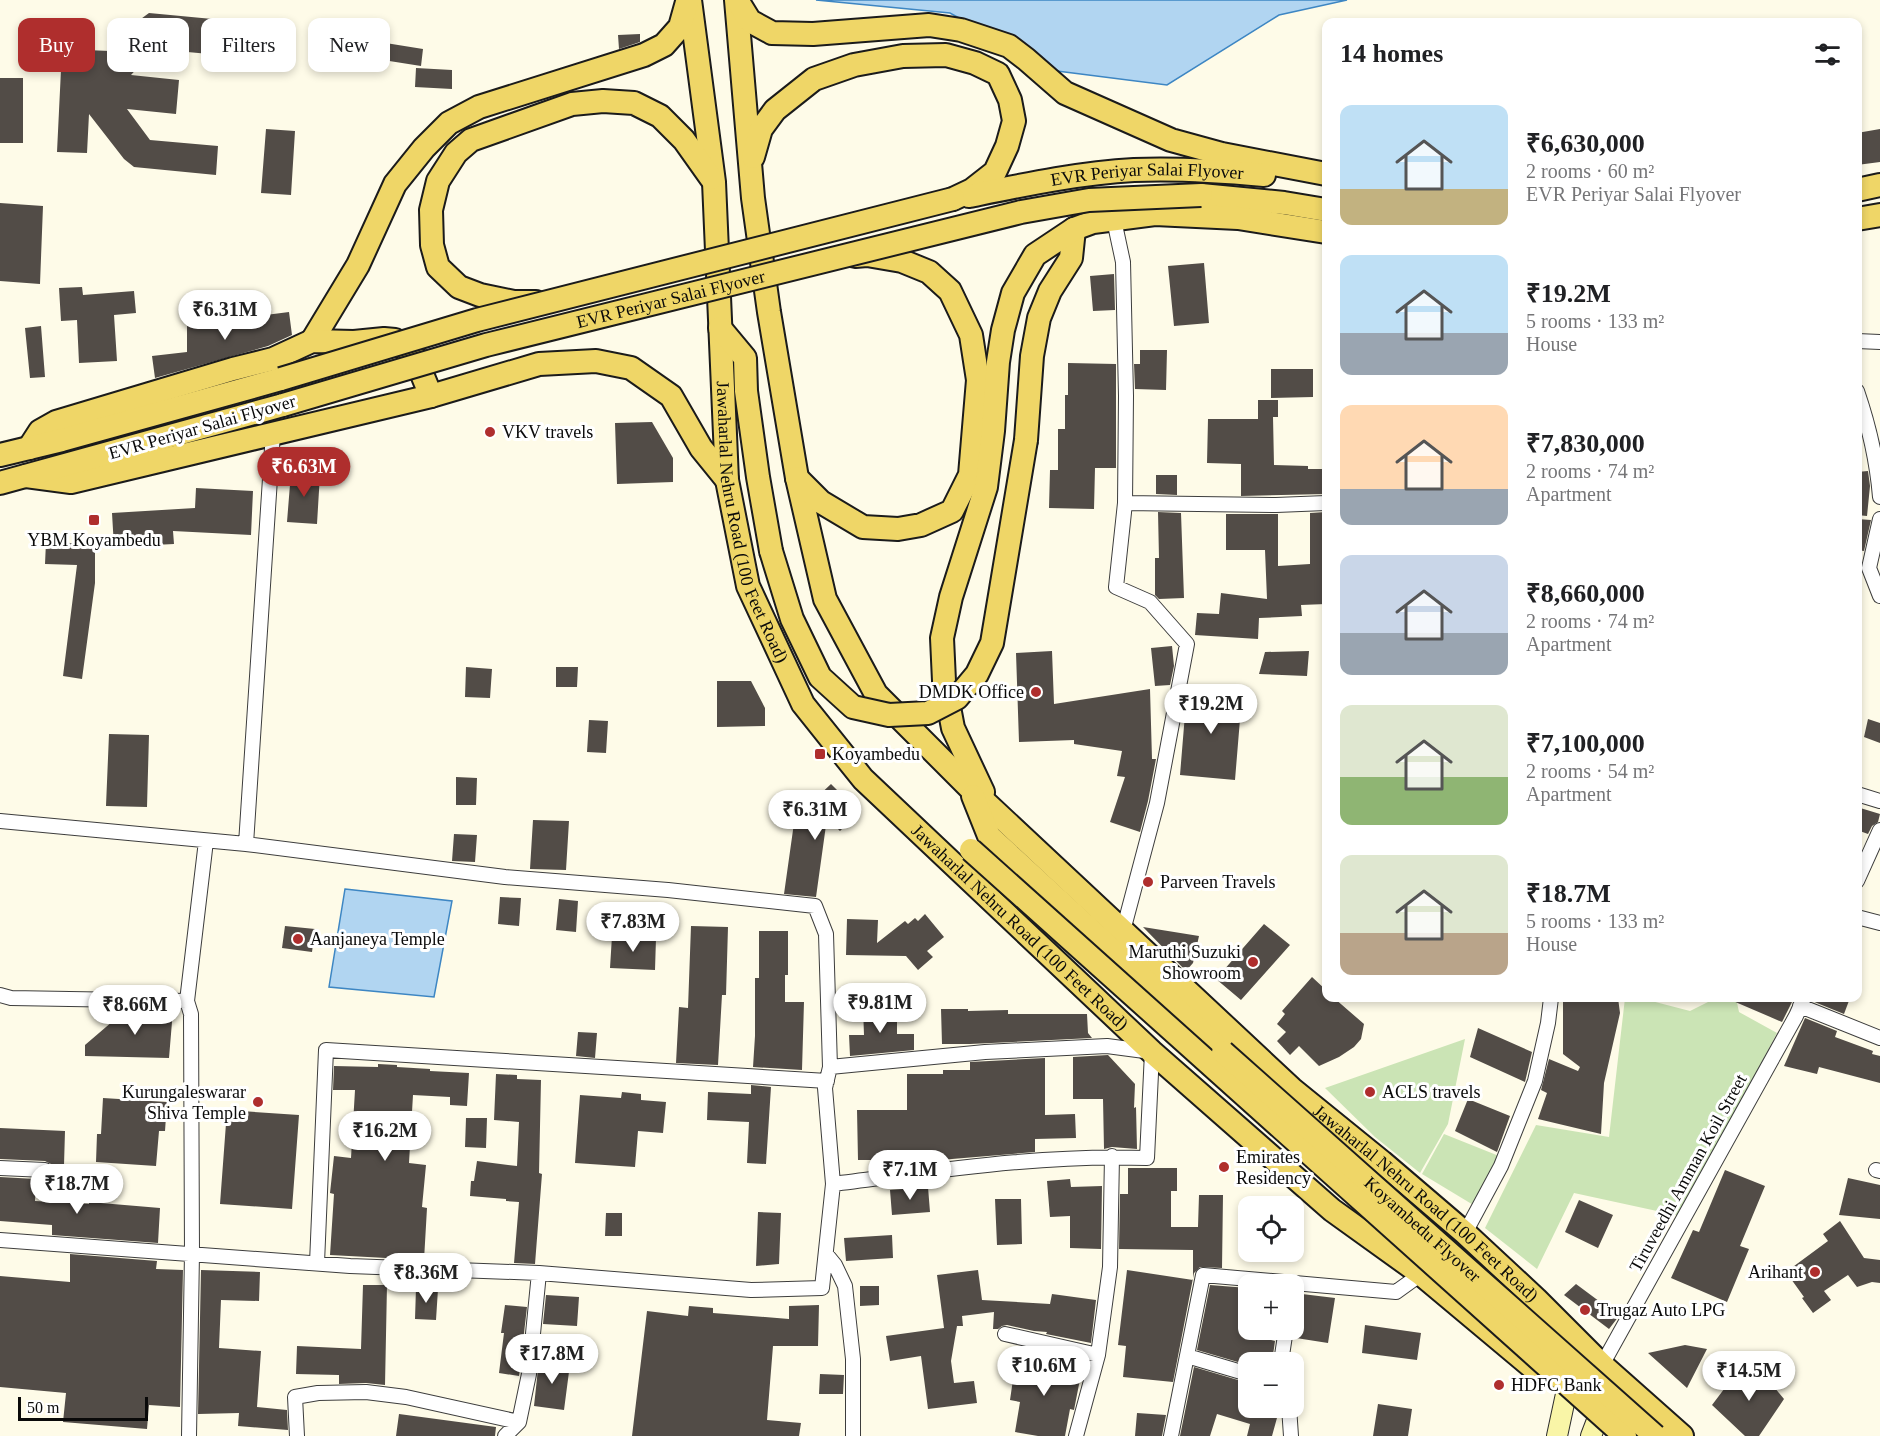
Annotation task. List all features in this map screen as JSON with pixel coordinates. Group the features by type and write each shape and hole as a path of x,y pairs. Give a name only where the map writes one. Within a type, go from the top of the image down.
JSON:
{"main road":[{"name":"Jawaharlal Nehru Road (100 Feet Road)","path":"688,0 714,182 727,480 748,586 803,704 863,779 1152,1052 1332,1210 1421,1274 1566,1394 1599,1432"},
{"path":"312,341 358,265 395,184 423,148 449,123 478,107 644,55 664,45 680,27 688,0"},
{"name":"Jawaharlal Nehru Road (100 Feet Road)","path":"737,0 750,168 769,312 797,478 825,599 876,694 970,789 1292,1089 1465,1233 1602,1365 1682,1436"},
{"path":"737,0 750,21 772,33 813,34 929,25 962,30 1009,46 1065,93 1171,140 1222,154 1322,173"},
{"path":"750,168 761,129 775,110 814,79 854,65 903,56 946,55 975,63 998,74 1010,100 1014,121 1007,146 995,172 972,190 953,200"},
{"path":"549,302 514,302 480,295 459,287 438,267 432,245 431,210 438,181 456,153 471,140 572,104 603,100 634,103 660,116 684,140 714,182"},
{"name":"EVR Periyar Salai Flyover","path":"0,455 62,440 477,320 953,200 1074,177 1134,170 1202,170 1284,177 1322,183"},
{"path":"1862,189 1880,185"},
{"name":"EVR Periyar Salai Flyover","path":"0,483 283,405 486,345 1021,212 1089,200 1200,195 1284,203 1322,209"},
{"path":"990,807 953,728 944,681 942,638 951,597 986,487 998,362 1003,330 1013,293 1035,255 1074,229 1093,222 1155,214 1238,218 1322,231"},
{"path":"1862,218 1880,215"},
{"path":"720,328 744,358 758,477 771,551 792,619 820,677 853,706 889,715 928,714 957,698 977,674 992,643 1026,440 1032,356 1039,318 1050,291 1071,258 1074,229"},
{"path":"797,478 820,502 863,527 898,529 921,525 952,511 970,475 978,380 971,334 950,291 929,272 902,261 867,255 838,256"},
{"path":"29,448 40,431 56,422 273,359 312,341 395,340 415,357 431,396"},
{"path":"26,476 71,482 431,396 539,364 596,361 631,368 671,396 701,448 727,480"},
{"name":"Koyambedu Flyover","path":"970,789 989,836 1223,1052 1655,1436"},
{"name":"Koyambedu Flyover","path":"923,836 971,850 1625,1436"},
{"path":"1332,1210 1382,1162"},
{"path":"1557,1436 1566,1394"}],"street":[{"path":"1114,220 1123,262 1126,396 1125,503 1116,587 1150,602 1187,644 1157,803 1123,931"},
{"path":"1862,340 1880,342"},
{"path":"1862,407 1877,466 1880,497"},
{"path":"246,844 273,434"},
{"path":"1125,503 1264,505 1322,503"},
{"path":"1880,519 1863,566 1880,596"},
{"path":"1862,796 1880,801"},
{"path":"0,821 246,844 505,877 668,890 815,906 826,934 828,1074 825,1088 833,1184 822,1288 751,1290 539,1273 317,1263 0,1240"},
{"path":"1862,870 1880,831"},
{"path":"189,1436 192,1253 191,1014 187,1001 206,841"},
{"path":"1862,918 1880,923"},
{"path":"0,995 11,998 187,1001"},
{"path":"1465,1233 1501,1167 1535,1081 1551,1002"},
{"path":"1802,1002 1880,1038"},
{"name":"Tiruveedhi Amman Koil Street","path":"1602,1365 1802,1002"},
{"path":"317,1263 326,1050 828,1074 985,1052 1107,1046 1152,1052 1148,1158 1112,1156 1035,1160 833,1184"},
{"path":"1076,1436 1098,1354 1110,1268 1112,1156"},
{"path":"0,1168 45,1170"},
{"path":"826,1254 835,1264 845,1286 853,1359 853,1436"},
{"path":"505,1436 519,1422 529,1374 539,1273"},
{"path":"1304,1286 1396,1292 1421,1274"},
{"path":"1171,1436 1203,1275 1238,1279"},
{"path":"1005,1334 1098,1354"},
{"path":"1187,1356 1238,1371"},
{"path":"297,1436 295,1397 318,1393 366,1392 396,1396 519,1422"},
{"path":"1290,1418 1291,1436"}],"green space":[{"path":"1625,1002 1655,1002 1690,1011 1708,1002 1737,1002 1739,1012 1777,1033 1680,1216 1574,1193 1537,1269 1485,1228 1536,1125 1609,1137"},
{"path":"1465,1039 1448,1124 1420,1173 1375,1137 1325,1088"},
{"path":"1444,1134 1499,1156 1475,1206 1422,1174"}],"water":[{"path":"816,0 1347,0 1279,15 1167,85 1057,71 950,13"},
{"path":"345,889 452,901 434,997 329,987"}],"building":[{"path":"149,13 202,18 201,53 189,52 189,18 142,18"},
{"path":"640,34 640,42 619,49 618,35"},
{"path":"390,44 423,49 421,66 390,61"},
{"path":"95,50 107,51 107,72 134,72 131,75 179,80 176,114 127,109 150,140 218,146 216,175 134,167 124,159 89,114 87,153 57,152 61,72 95,72"},
{"path":"416,68 452,70 452,89 415,87"},
{"path":"0,78 23,78 23,143 0,143"},
{"path":"266,129 295,131 291,195 261,193"},
{"path":"1880,129 1880,162 1862,164 1862,132"},
{"path":"0,203 43,206 40,284 0,281"},
{"path":"1204,263 1209,323 1174,326 1168,266"},
{"path":"1114,274 1115,310 1093,311 1090,276"},
{"path":"82,287 83,295 134,291 136,313 114,315 117,361 79,363 77,320 61,321 59,288"},
{"path":"289,312 292,335 268,346 155,378 152,356 187,352 187,326 207,326 207,318 225,317 225,320"},
{"path":"41,326 45,377 30,378 25,328"},
{"path":"1140,350 1167,350 1166,390 1135,389 1134,364 1140,364"},
{"path":"1068,363 1116,364 1116,468 1095,468 1094,509 1049,508 1050,470 1058,470 1058,429 1065,429"},
{"path":"1271,369 1313,369 1313,397 1271,398"},
{"path":"1258,400 1278,400 1278,417 1273,417 1274,465 1308,466 1308,469 1322,469 1322,494 1241,496 1241,464 1207,463 1208,419 1258,419"},
{"path":"652,422 673,458 673,482 617,484 615,423"},
{"path":"1868,471 1870,486 1867,516 1862,516 1862,472"},
{"path":"291,472 320,474 317,524 287,522"},
{"path":"1156,475 1177,475 1177,495 1156,494"},
{"path":"196,488 253,491 251,535 173,531 174,544 114,547 112,513 195,508"},
{"path":"1158,512 1181,513 1184,598 1159,599 1155,595 1155,558 1159,558"},
{"path":"1322,512 1322,604 1301,605 1302,616 1259,618 1258,639 1195,635 1197,613 1219,614 1221,593 1267,599 1265,550 1226,550 1226,514 1278,514 1278,566 1310,564 1310,513"},
{"path":"1862,519 1871,520 1864,551 1862,551"},
{"path":"46,542 95,544 95,583 82,679 63,676 77,565 45,564"},
{"path":"1172,646 1174,666 1170,685 1155,686 1151,648"},
{"path":"1052,651 1054,704 1150,689 1152,759 1156,759 1140,832 1110,822 1125,777 1117,776 1122,751 1074,744 1074,740 1019,742 1016,653"},
{"path":"1309,651 1307,676 1259,674 1265,652"},
{"path":"466,667 492,669 490,698 465,697"},
{"path":"556,667 578,667 577,687 556,687"},
{"path":"717,681 751,681 765,708 765,726 717,727"},
{"path":"1187,690 1242,695 1235,780 1180,775"},
{"path":"1868,719 1880,723 1880,743 1864,737"},
{"path":"589,720 608,721 606,753 587,752"},
{"path":"109,734 149,735 147,807 106,806"},
{"path":"456,777 477,778 476,805 456,805"},
{"path":"831,784 859,812 840,831 827,818 816,897 784,894 794,823 798,824 817,805 813,801"},
{"path":"1862,809 1880,814 1878,822 1872,826 1868,834 1862,832"},
{"path":"533,820 569,821 566,870 530,869"},
{"path":"454,834 477,835 475,862 452,861"},
{"path":"500,897 521,898 519,926 498,924"},
{"path":"559,899 578,901 576,932 556,930"},
{"path":"925,914 944,937 927,951 933,957 918,970 906,956 846,955 847,919 878,920 877,943 905,921 908,924 915,918 918,921"},
{"name":"Maruthi Suzuki Showroom","path":"1264,924 1290,945 1241,1000 1216,979"},
{"name":"Aanjaneya Temple","path":"285,926 315,929 312,952 282,948"},
{"path":"691,926 728,927 726,995 722,995 718,1065 676,1063 679,1007 688,1008"},
{"path":"1143,927 1199,936 1193,963 1186,971"},
{"path":"759,931 788,931 788,975 785,975 785,1002 804,1002 802,1070 753,1067 755,978 759,978"},
{"path":"612,936 656,938 655,970 610,968"},
{"path":"1312,977 1322,986 1322,1002 1339,1002 1364,1024 1361,1039 1339,1057 1319,1066 1299,1046 1290,1055 1277,1041 1286,1032 1277,1024 1285,1014 1282,1011"},
{"path":"1563,1002 1619,1002 1620,1013 1604,1083 1601,1134 1538,1119 1547,1093 1541,1090 1549,1059 1578,1071 1580,1067 1563,1054"},
{"path":"1735,1002 1792,1002 1782,1022"},
{"path":"1814,1002 1848,1002 1844,1014"},
{"path":"863,1007 897,1007 897,1034 914,1034 914,1050 850,1056 849,1035 864,1035"},
{"path":"127,1009 173,1010 169,1058 85,1056 85,1045"},
{"path":"941,1009 1008,1010 1008,1014 1087,1014 1088,1033 1092,1038 942,1044"},
{"path":"1805,1018 1837,1031 1835,1037 1873,1051 1872,1054 1880,1056 1880,1083 1819,1067 1817,1074 1784,1066"},
{"path":"1478,1028 1532,1052 1525,1082 1470,1057"},
{"path":"578,1032 597,1033 595,1058 576,1056"},
{"path":"1108,1055 1135,1084 1137,1149 1112,1147 1104,1149 1103,1099 1073,1099 1073,1057"},
{"path":"1045,1058 1045,1115 1075,1114 1076,1138 1035,1139 1035,1152 940,1160 858,1160 857,1110 907,1110 907,1074 943,1074 943,1070 970,1070 970,1062"},
{"path":"378,1064 430,1069 430,1071 469,1073 467,1106 450,1105 450,1097 413,1095 409,1163 426,1165 422,1207 427,1208 424,1260 330,1255 334,1194 330,1193 334,1156 351,1158 355,1090 333,1090 334,1066 378,1067"},
{"path":"496,1074 517,1075 517,1079 541,1080 539,1173 542,1174 535,1264 514,1263 519,1202 470,1196 471,1181 474,1181 477,1161 517,1166 519,1122 494,1120"},
{"path":"751,1085 771,1087 766,1164 747,1163 749,1122 707,1120 708,1092 751,1094"},
{"path":"622,1092 641,1094 641,1100 666,1102 663,1133 638,1131 635,1167 575,1163 580,1095 621,1098"},
{"path":"103,1098 167,1102 165,1131 159,1131 156,1166 96,1162 97,1134 101,1134"},
{"path":"1468,1099 1510,1116 1497,1152 1455,1131"},
{"path":"227,1110 299,1115 292,1209 220,1204"},
{"path":"466,1118 487,1118 486,1148 465,1147"},
{"path":"0,1128 65,1131 64,1165 45,1161 0,1159"},
{"path":"1128,1168 1177,1168 1177,1191 1171,1191 1171,1227 1198,1227 1199,1195 1223,1195 1222,1268 1200,1267 1194,1273 1193,1278 1193,1250 1119,1249 1120,1194 1128,1194"},
{"path":"1725,1170 1765,1186 1740,1246 1749,1249 1727,1302 1671,1278 1693,1230 1699,1232"},
{"path":"0,1177 36,1179 35,1201 89,1204 89,1202 160,1208 158,1243 52,1235 52,1225 0,1221"},
{"path":"1848,1178 1880,1185 1880,1219 1839,1215"},
{"path":"1070,1179 1071,1187 1102,1186 1101,1249 1070,1248 1070,1216 1050,1217 1047,1181"},
{"path":"928,1187 930,1212 892,1215 890,1190"},
{"path":"995,1199 1021,1199 1022,1244 997,1245"},
{"path":"1579,1200 1613,1215 1598,1248 1565,1232"},
{"path":"758,1212 781,1213 779,1264 756,1266"},
{"path":"606,1213 622,1213 622,1236 605,1236"},
{"name":"Arihant","path":"1840,1221 1864,1258 1880,1260 1880,1283 1872,1282 1857,1287 1848,1275 1824,1291 1831,1300 1813,1313 1786,1272 1828,1241 1823,1234"},
{"path":"892,1235 893,1258 846,1261 844,1238"},
{"path":"70,1254 157,1261 156,1269 183,1270 180,1407 149,1405 147,1429 63,1422 66,1393 0,1387 0,1276 70,1282"},
{"path":"201,1270 260,1272 259,1301 221,1300 219,1348 261,1351 257,1407 287,1410 288,1430 238,1426 239,1413 198,1414"},
{"path":"978,1270 982,1300 1050,1304 1052,1294 1096,1300 1091,1343 1007,1325 993,1329 994,1312 962,1316 963,1326 957,1326 951,1361 954,1383 974,1381 977,1403 928,1409 921,1356 890,1361 886,1336 944,1328 937,1275"},
{"path":"1127,1270 1193,1280 1173,1382 1123,1377 1126,1346 1118,1345"},
{"path":"1576,1284 1619,1316 1609,1329 1564,1295"},
{"path":"363,1285 387,1285 385,1385 339,1384 339,1375 296,1374 297,1346 361,1349"},
{"path":"1210,1285 1238,1287 1238,1340 1275,1341 1273,1352 1238,1352 1238,1362 1197,1350"},
{"path":"860,1286 879,1286 879,1305 860,1306"},
{"path":"416,1288 438,1289 436,1320 415,1319"},
{"path":"1304,1294 1335,1298 1328,1343 1304,1339"},
{"path":"546,1295 579,1297 577,1326 543,1324"},
{"path":"505,1305 527,1307 519,1376 499,1373"},
{"path":"819,1305 818,1346 773,1346 767,1420 801,1423 799,1436 632,1436 647,1311 688,1316 689,1306 713,1308 713,1313 789,1319 789,1306"},
{"path":"1365,1325 1421,1333 1417,1360 1362,1353"},
{"path":"1685,1345 1707,1349 1687,1388 1648,1353"},
{"path":"1016,1359 1082,1369 1074,1410 1070,1409 1065,1436 1038,1436 1015,1432 1020,1402 1010,1400"},
{"path":"539,1360 570,1364 564,1410 534,1406"},
{"path":"1743,1364 1770,1382 1784,1399 1759,1436 1745,1436 1712,1405"},
{"path":"1194,1367 1238,1380 1238,1418 1277,1418 1272,1436 1247,1436 1250,1424 1217,1414 1210,1436 1180,1436"},
{"path":"820,1374 844,1375 843,1394 819,1394"},
{"path":"1378,1404 1412,1409 1408,1436 1373,1436"},
{"path":"1137,1413 1166,1415 1162,1436 1135,1436"},
{"path":"399,1414 496,1427 495,1436 396,1436"}],"place":[{"name":"VKV travels","path":"490,432"},
{"name":"YBM Koyambedu","path":"94,520"},
{"name":"DMDK Office","path":"1036,692"},
{"name":"Koyambedu","path":"820,754"},
{"name":"Parveen Travels","path":"1148,882"},
{"name":"Aanjaneya Temple","path":"298,939"},
{"name":"Maruthi Suzuki Showroom","path":"1253,962"},
{"name":"ACLS travels","path":"1370,1092"},
{"name":"Kurungaleswarar Shiva Temple","path":"258,1102"},
{"name":"Emirates Residency","path":"1224,1167"},
{"name":"Arihant","path":"1815,1272"},
{"name":"Trugaz Auto LPG","path":"1585,1310"},
{"name":"HDFC Bank","path":"1499,1385"}]}
